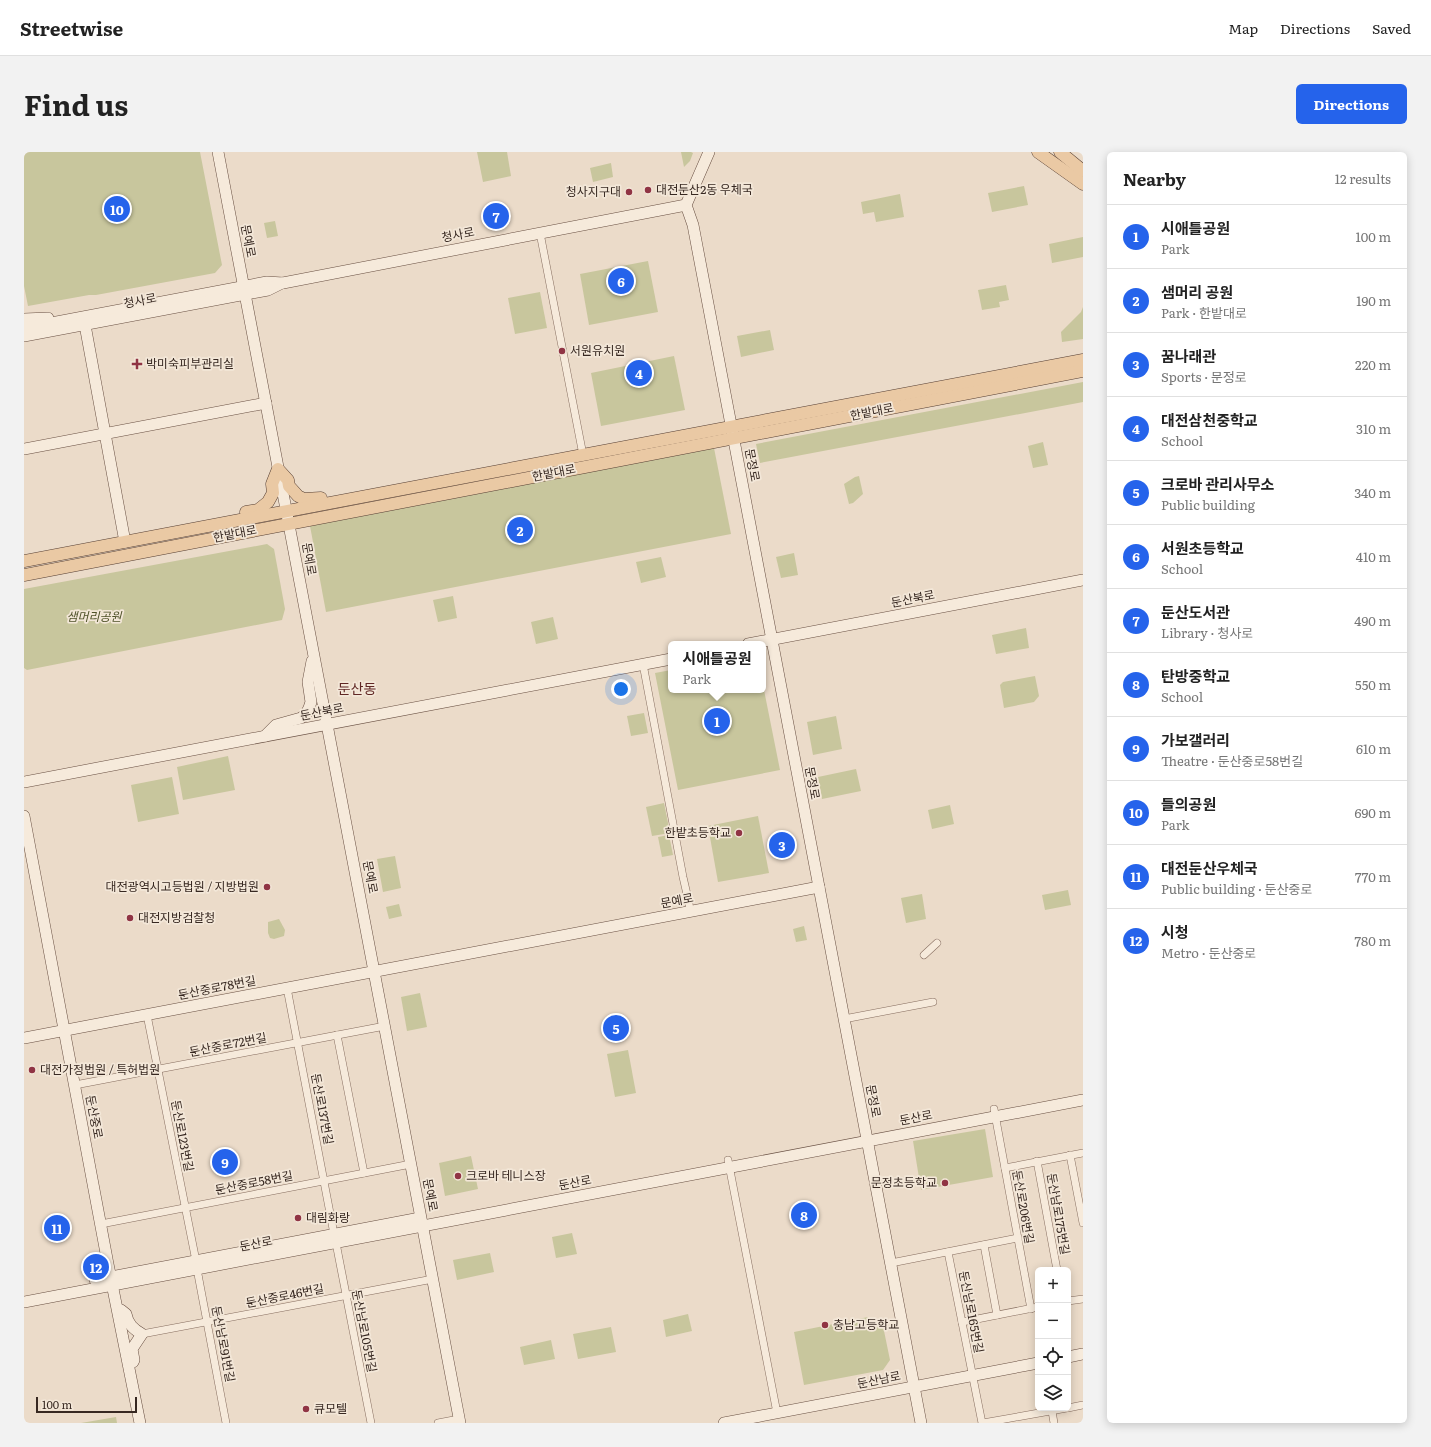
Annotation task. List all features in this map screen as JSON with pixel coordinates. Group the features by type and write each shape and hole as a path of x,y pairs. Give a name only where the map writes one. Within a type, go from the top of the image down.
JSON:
{"main road":[{"name":"문예로","path":"218,152 459,1421"},
{"path":"686,205 709,152"},
{"path":"1060,152 1083,170"},
{"path":"1066,152 1083,162"},
{"path":"1042,155 1083,184"},
{"path":"1042,155 1055,170 1083,192"},
{"name":"청사로","path":"24,336 77,323 244,290 267,282 283,283 686,205"},
{"name":"문정로","path":"686,205 693,225 921,1423"},
{"path":"24,319 77,323"},
{"name":"청사로","path":"24,328 77,323"},
{"path":"24,342 34,340 77,323"},
{"path":"77,323 105,433 125,542"},
{"name":"한밭대로","path":"24,561 1083,360"},
{"name":"한밭대로","path":"24,575 1083,371"},
{"path":"24,448 266,403"},
{"path":"239,520 245,512 258,510 268,502 273,493 272,484 278,469 288,480 292,491 298,496 304,499 322,498 332,503"},
{"name":"둔산북로","path":"765,641 1083,580"},
{"path":"264,736 276,725 301,718 306,714 310,702 308,682 314,656"},
{"name":"둔산북로","path":"24,782 668,660"},
{"name":"둔산중로","path":"24,816 140,1423"},
{"name":"문예로","path":"374,971 819,887"},
{"name":"둔산중로78번길","path":"24,1038 374,971"},
{"name":"둔산로","path":"995,1113 1083,1092"},
{"name":"둔산로","path":"24,1294 112,1281 995,1113 1083,1100"},
{"name":"둔산로","path":"24,1302 112,1281"},
{"path":"117,1308 126,1314 128,1322 135,1331 142,1334 132,1349 134,1360 129,1368"},
{"path":"1071,1356 1083,1354"},
{"name":"둔산남로","path":"724,1423 1035,1364"}],"street":[{"path":"540,233 583,455"},
{"path":"643,664 690,912"},
{"path":"924,955 937,943"},
{"name":"둔산로137번길","path":"287,988 335,1238"},
{"path":"844,1019 933,1002"},
{"name":"둔산로123번길","path":"147,1015 196,1265"},
{"name":"둔산중로72번길","path":"75,1085 384,1026"},
{"path":"337,1035 364,1173"},
{"name":"둔산로206번길","path":"995,1113 1018,1238 1034,1308"},
{"path":"1005,1168 1083,1153"},
{"path":"1070,1155 1083,1223"},
{"name":"둔산남로175번길","path":"1037,1161 1056,1267"},
{"name":"둔산중로58번길","path":"101,1224 411,1164"},
{"path":"729,1164 777,1413"},
{"name":"둔산남로105번길","path":"335,1238 371,1423"},
{"path":"891,1263 1018,1238"},
{"path":"984,1245 997,1315"},
{"name":"둔산남로165번길","path":"948,1252 983,1423"},
{"name":"둔산남로91번길","path":"196,1265 226,1423"},
{"name":"둔산중로46번길","path":"142,1334 433,1279"},
{"path":"1071,1301 1083,1299"},
{"path":"962,1322 1034,1308"},
{"path":"1071,1408 1083,1406"},
{"path":"983,1423 1018,1420 1052,1411 1054,1423"},
{"path":"438,1423 459,1421"}],"green space":[{"path":"24,152 200,152 222,265 215,273 28,306 24,286"},
{"path":"477,152 507,152 511,176 483,182"},
{"path":"681,152 693,153 690,161 684,167"},
{"path":"611,163 613,177 593,182 590,168"},
{"path":"1024,186 1028,205 992,212 988,193"},
{"path":"900,194 904,217 876,222 874,212 863,214 861,202"},
{"path":"275,221 278,236 267,238 264,223"},
{"path":"1083,237 1083,257 1052,263 1049,244"},
{"path":"648,261 658,312 589,325 580,274"},
{"path":"1006,285 1009,300 999,302 1000,307 982,310 978,290"},
{"path":"540,292 547,328 515,334 508,298"},
{"path":"1083,307 1083,339 1062,342 1061,332 1081,312"},
{"path":"770,330 774,350 741,357 737,336"},
{"path":"674,356 685,410 601,426 591,373"},
{"path":"1083,382 1083,402 760,463 756,444"},
{"path":"1043,442 1048,465 1033,468 1028,446"},
{"path":"714,448 731,534 326,612 310,526"},
{"path":"859,476 863,494 853,503 849,504 844,484"},
{"name":"샘머리공원","path":"267,544 274,549 285,609 282,620 27,670 24,668 24,589"},
{"path":"794,553 798,575 781,578 776,557"},
{"path":"661,557 666,577 641,583 636,562"},
{"path":"453,596 457,618 438,622 433,600"},
{"path":"553,617 558,639 536,644 531,622"},
{"path":"1026,628 1029,648 996,654 992,635"},
{"path":"668,671 668,693 765,693 780,770 678,790 655,673"},
{"path":"1035,676 1039,696 1034,702 1004,708 1000,685 1003,682"},
{"path":"644,713 648,733 631,736 627,716"},
{"path":"836,716 842,749 813,755 807,722"},
{"path":"228,756 235,790 183,800 177,767"},
{"path":"856,769 861,791 822,799 818,777"},
{"path":"172,777 179,814 138,822 131,785"},
{"path":"664,803 670,833 652,836 646,807"},
{"path":"950,805 954,824 932,829 928,810"},
{"path":"758,816 769,873 718,882 708,826"},
{"path":"669,835 673,855 662,857 658,837"},
{"path":"395,856 401,888 383,892 377,859"},
{"path":"1068,890 1071,905 1045,910 1042,895"},
{"path":"922,894 926,919 906,923 901,898"},
{"path":"399,904 402,916 389,919 386,907"},
{"path":"279,919 285,930 284,936 274,939 270,938 268,933 268,922"},
{"path":"804,926 807,940 796,942 793,929"},
{"path":"420,993 427,1027 407,1031 401,997"},
{"path":"628,1050 636,1093 615,1097 607,1054"},
{"path":"985,1129 993,1177 921,1190 913,1141"},
{"name":"크로바 테니스장","path":"471,1156 478,1189 445,1196 439,1163"},
{"path":"572,1233 577,1254 556,1258 552,1237"},
{"path":"490,1253 494,1272 457,1280 453,1260"},
{"path":"688,1314 692,1331 666,1337 663,1320"},
{"path":"868,1317 870,1328 883,1326 890,1360 883,1370 804,1385 794,1332"},
{"path":"611,1327 616,1352 578,1359 573,1334"},
{"path":"551,1340 555,1359 524,1365 520,1347"},
{"path":"116,1417 117,1423 81,1423"}],"place":[{"name":"대전둔산2동 우체국","path":"648,190"},
{"name":"청사지구대","path":"629,192"},
{"name":"들의공원","path":"117,209"},
{"name":"둔산도서관","path":"496,216"},
{"name":"서원초등학교","path":"621,281"},
{"name":"서원유치원","path":"562,351"},
{"name":"박미숙피부관리실","path":"137,364"},
{"name":"대전삼천중학교","path":"639,373"},
{"name":"샘머리 공원","path":"520,530"},
{"name":"시애틀공원","path":"717,721"},
{"name":"한밭초등학교","path":"739,833"},
{"name":"꿈나래관","path":"782,845"},
{"name":"대전광역시고등법원 / 지방법원","path":"267,887"},
{"name":"대전지방검찰청","path":"130,918"},
{"name":"크로바 관리사무소","path":"616,1028"},
{"name":"대전가정법원 / 특허법원","path":"32,1070"},
{"name":"가보갤러리","path":"225,1162"},
{"name":"크로바 테니스장","path":"458,1176"},
{"name":"문정초등학교","path":"945,1183"},
{"name":"탄방중학교","path":"804,1215"},
{"name":"대림화랑","path":"298,1218"},
{"name":"대전둔산우체국","path":"57,1228"},
{"name":"시청","path":"96,1267"},
{"name":"충남고등학교","path":"825,1325"},
{"name":"큐모텔","path":"306,1409"}],"district":[{"name":"둔산동","path":"357,689"}]}
